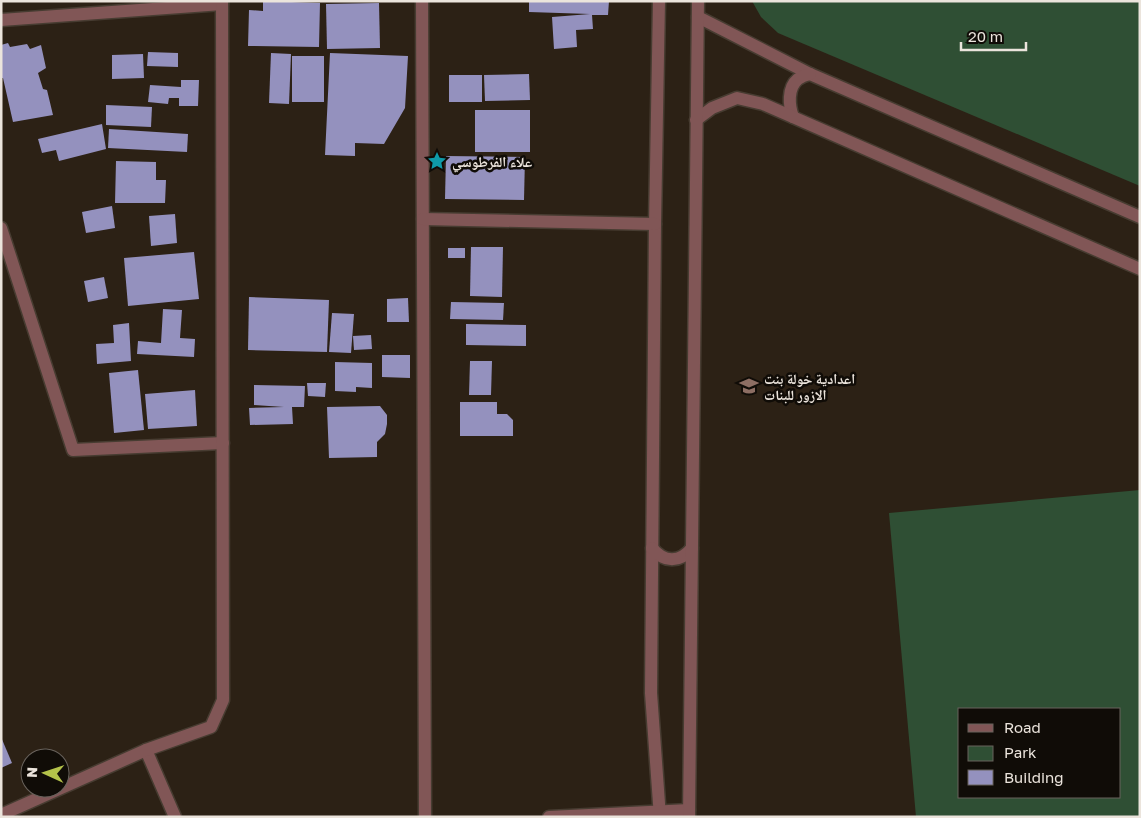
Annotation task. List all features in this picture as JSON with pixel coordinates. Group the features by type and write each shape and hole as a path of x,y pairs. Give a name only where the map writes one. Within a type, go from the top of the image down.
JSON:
{"street":[{"path":"422,1 425,817"},
{"path":"659,1 651,693 660,814"},
{"path":"549,817 689,814 698,1"},
{"path":"1,20 222,3 224,443 223,700 212,727 146,750 1,815"},
{"path":"698,17 810,74 1140,217"},
{"path":"793,117 789,106 790,94 797,80 810,74"},
{"path":"696,120 712,108 737,98 763,104 1140,269"},
{"path":"423,219 655,224"},
{"path":"1,228 73,450 224,443"},
{"path":"652,548 664,559 672,560 687,554 692,548"},
{"path":"146,750 175,817"}],"green space":[{"path":"752,1 1140,1 1140,186 778,33 761,17"},
{"path":"1140,490 1140,817 916,817 889,513"}],"building":[{"path":"263,1 320,3 319,47 248,46 249,10 263,11"},
{"path":"529,1 609,1 608,15 592,15 593,29 576,30 577,47 554,49 552,17 590,14 529,12"},
{"path":"379,3 380,48 327,49 326,4"},
{"path":"8,43 10,47 27,44 30,49 41,45 46,68 38,73 43,89 47,90 53,115 13,122 3,78 1,78 1,45"},
{"path":"148,52 178,53 178,67 147,66"},
{"path":"271,53 291,54 289,104 269,103"},
{"path":"330,53 408,56 405,108 384,144 355,143 355,156 325,155"},
{"path":"143,54 144,78 112,79 112,55"},
{"path":"292,56 324,56 324,102 292,102"},
{"path":"529,74 530,100 485,101 484,75"},
{"path":"449,75 482,75 482,102 449,102"},
{"path":"181,80 199,80 198,106 179,106 179,98 169,98 168,104 148,102 150,85 181,87"},
{"path":"106,105 152,107 151,127 106,125"},
{"path":"475,110 530,110 530,152 475,152"},
{"path":"102,124 106,149 59,161 56,150 42,153 38,139"},
{"path":"109,129 188,134 187,152 108,148"},
{"path":"446,156 525,157 524,200 445,199"},
{"path":"116,161 156,162 156,180 166,180 165,203 115,203"},
{"path":"112,206 115,228 86,233 82,212"},
{"path":"175,214 177,243 151,246 149,216"},
{"path":"471,247 503,247 502,297 470,296"},
{"path":"448,248 465,248 465,258 448,258"},
{"path":"194,252 199,299 128,306 124,258"},
{"path":"104,277 108,298 88,302 84,281"},
{"path":"249,297 329,300 327,352 248,350"},
{"path":"408,298 409,322 387,322 387,299"},
{"path":"451,302 504,303 503,320 450,319"},
{"path":"163,309 182,310 180,338 195,339 194,357 137,354 138,341 161,343"},
{"path":"332,313 354,314 351,353 329,352"},
{"path":"129,323 131,361 97,364 96,344 114,343 113,325"},
{"path":"466,324 526,325 526,346 466,345"},
{"path":"371,335 372,349 354,350 353,336"},
{"path":"382,355 410,355 410,378 382,377"},
{"path":"470,361 492,361 491,395 469,395"},
{"path":"335,362 372,363 372,388 356,387 356,392 335,391"},
{"path":"138,370 144,430 114,433 109,373"},
{"path":"307,383 326,383 325,397 308,396"},
{"path":"254,385 305,386 304,407 292,407 293,424 250,425 249,408 284,407 254,405"},
{"path":"195,390 197,426 148,429 145,394"},
{"path":"460,402 497,402 497,414 507,414 513,420 513,436 460,436"},
{"path":"380,406 387,415 387,424 385,434 377,442 377,457 329,458 327,407"},
{"path":"1,737 12,763 1,768"}],"place":[{"name":"علاء الفرطوسي","path":"437,161"},
{"name":"اعدادية خولة بنت الازور للبنات","path":"749,386"}]}
